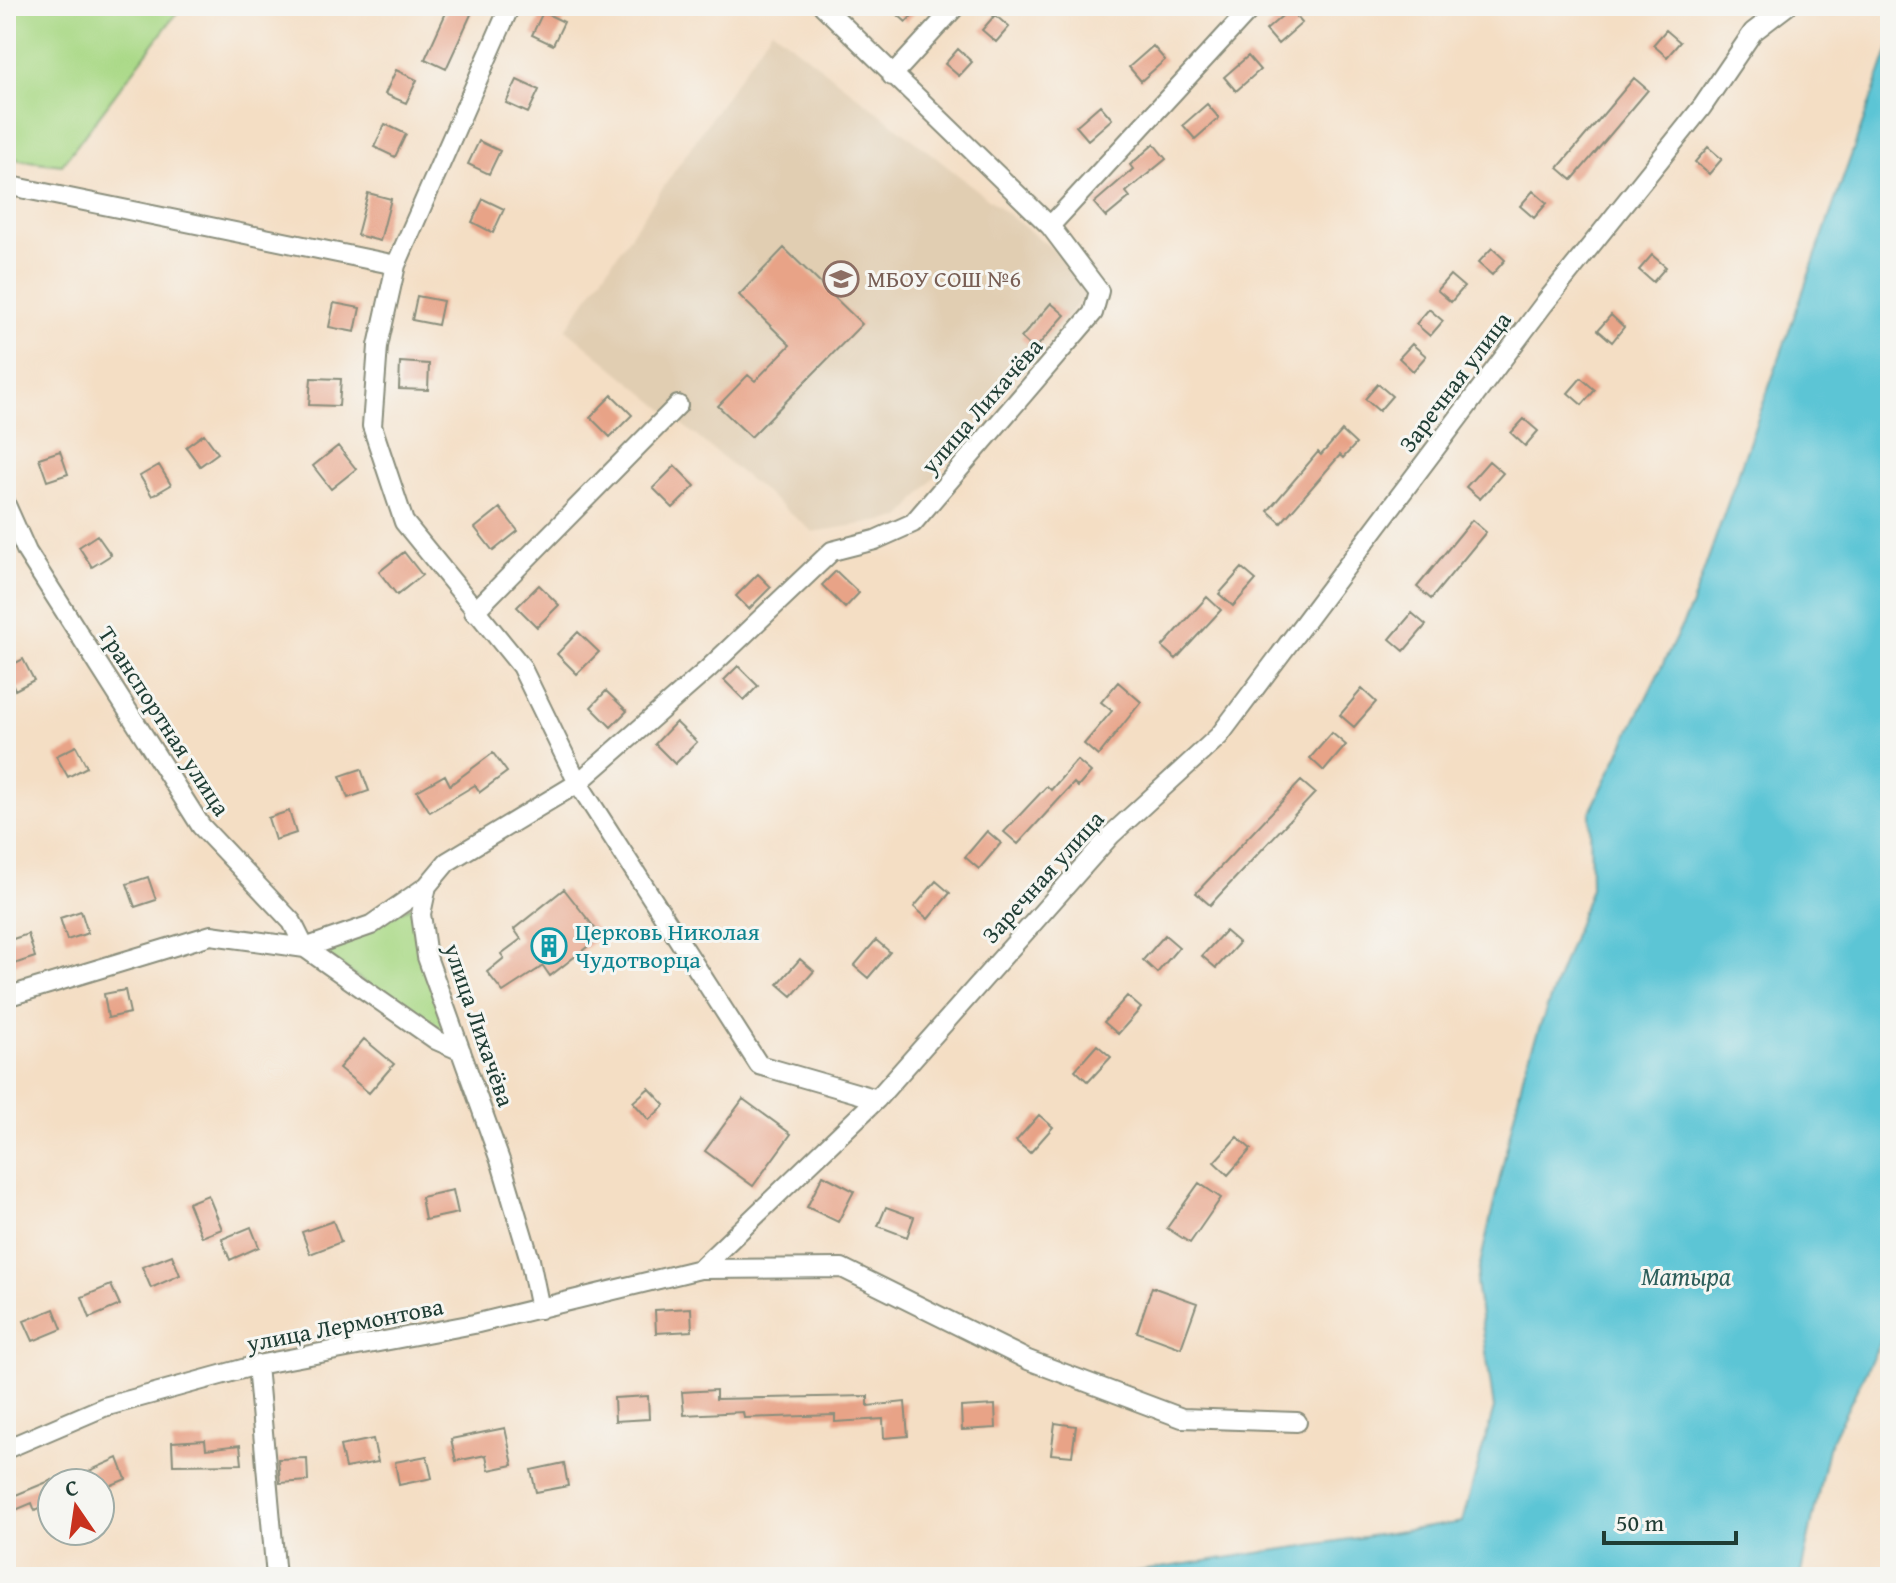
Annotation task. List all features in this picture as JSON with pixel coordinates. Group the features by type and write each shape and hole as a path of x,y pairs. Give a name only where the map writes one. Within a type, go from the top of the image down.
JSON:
{"street":[{"path":"510,6 396,265 378,346 372,426 404,522 474,612 521,666 578,783 759,1065 877,1099"},
{"name":"улица Лихачёва","path":"540,1309 502,1166 427,957 421,914 427,886 447,862 578,783 708,669 832,551 875,540 913,523 1093,313 1099,291 1050,226 823,6"},
{"path":"892,76 956,6"},
{"path":"1050,226 1253,6"},
{"name":"Заречная улица","path":"700,1269 877,1099 1111,835 1219,736 1544,304 1702,107 1753,32 1787,6"},
{"path":"6,185 396,265"},
{"path":"474,612 678,405"},
{"name":"Транспортная улица","path":"6,505 27,552 193,814 292,922 305,948 436,1040 461,1051"},
{"name":"Транспортная улица","path":"6,997 211,935 305,948 371,925 427,886"},
{"path":"700,1269 842,1268 1028,1360 1182,1418 1297,1422"},
{"name":"улица Лермонтова","path":"6,1449 104,1407 257,1365 540,1309 700,1269"},
{"path":"257,1365 276,1577"}],"shaded area":[{"name":"МБОУ СОШ №6","path":"772,29 1073,265 1087,293 901,518 813,532 566,329"}],"green space":[{"path":"6,6 182,6 62,165 19,160 6,151"},
{"path":"411,906 415,936 450,1033 440,1036 320,951"}],"water":[{"name":"Матыра","path":"1890,46 1890,1322 1828,1448 1800,1577 1101,1577 1462,1522 1494,1408 1476,1282 1525,1067 1591,888 1590,812 1691,607"}],"building":[{"path":"449,6 473,10 446,69 425,59"},
{"path":"888,6 921,6 906,22"},
{"path":"1290,9 1302,23 1278,44 1266,30"},
{"path":"543,12 564,22 553,45 532,35"},
{"path":"995,15 1009,27 996,42 982,30"},
{"path":"1666,30 1680,42 1667,57 1653,45"},
{"path":"1153,46 1165,60 1141,81 1129,67"},
{"path":"958,49 972,62 959,76 945,64"},
{"path":"1248,56 1260,70 1236,91 1224,77"},
{"path":"396,70 417,80 406,103 385,94"},
{"path":"1634,78 1648,90 1572,180 1558,168"},
{"path":"517,80 539,90 528,113 506,103"},
{"path":"1207,104 1219,118 1195,139 1183,125"},
{"path":"1100,105 1112,119 1088,140 1076,126"},
{"path":"385,124 406,134 395,157 374,147"},
{"path":"479,141 500,151 489,174 468,164"},
{"path":"1154,144 1166,159 1126,192 1130,197 1106,217 1094,203 1133,169 1130,165"},
{"path":"1708,147 1722,159 1709,174 1695,162"},
{"path":"1533,191 1547,203 1534,218 1520,206"},
{"path":"368,193 391,199 380,241 357,235"},
{"path":"483,199 504,209 493,233 472,222"},
{"path":"784,248 862,324 751,437 718,406 748,375 755,381 790,345 739,295"},
{"path":"1492,248 1505,260 1492,275 1478,263"},
{"path":"1652,255 1666,267 1653,282 1639,270"},
{"path":"1450,275 1464,287 1451,302 1437,290"},
{"path":"417,296 443,301 438,325 412,320"},
{"path":"334,303 360,308 355,332 329,327"},
{"path":"1051,303 1065,315 1034,350 1021,338"},
{"path":"1429,309 1443,321 1430,336 1416,324"},
{"path":"1611,315 1624,327 1612,342 1598,330"},
{"path":"1412,344 1426,356 1413,371 1399,358"},
{"path":"400,362 429,364 428,390 399,389"},
{"path":"311,378 341,379 339,406 309,405"},
{"path":"1581,378 1595,390 1582,405 1568,393"},
{"path":"1378,384 1392,396 1379,411 1365,399"},
{"path":"612,395 632,415 610,437 590,417"},
{"path":"1524,419 1538,431 1525,446 1511,433"},
{"path":"1342,431 1356,444 1343,458 1340,455 1281,523 1268,511 1318,452 1321,455"},
{"path":"204,434 218,453 200,466 186,447"},
{"path":"338,446 356,469 331,489 313,466"},
{"path":"60,451 68,474 47,481 39,458"},
{"path":"1489,461 1503,473 1480,499 1466,487"},
{"path":"159,465 171,485 152,496 140,476"},
{"path":"675,466 695,486 673,508 653,488"},
{"path":"500,508 518,531 493,551 475,528"},
{"path":"1472,520 1486,532 1431,599 1417,587"},
{"path":"97,535 111,555 92,567 79,547"},
{"path":"404,552 422,575 397,595 379,572"},
{"path":"1242,568 1256,580 1233,606 1219,594"},
{"path":"836,571 859,593 845,608 822,585"},
{"path":"758,574 771,587 749,609 736,596"},
{"path":"539,585 559,605 537,627 517,607"},
{"path":"1207,597 1221,610 1176,659 1162,647"},
{"path":"1412,613 1426,625 1404,651 1390,639"},
{"path":"578,632 599,652 577,674 557,654"},
{"path":"23,659 34,680 15,690 6,668"},
{"path":"738,666 758,686 744,700 724,680"},
{"path":"1118,682 1141,702 1098,756 1084,744 1112,711 1101,702"},
{"path":"1362,689 1376,702 1354,727 1340,715"},
{"path":"606,691 627,711 611,727 591,707"},
{"path":"676,722 697,742 675,764 655,744"},
{"path":"1332,733 1346,745 1324,771 1310,758"},
{"path":"76,746 87,767 68,777 56,756"},
{"path":"493,753 507,772 480,792 475,785 430,812 417,791 445,775 450,785"},
{"path":"1077,760 1091,772 1078,787 1074,783 1018,844 1004,832 1047,786 1051,790"},
{"path":"361,769 369,791 348,798 340,776"},
{"path":"1301,781 1315,793 1210,905 1196,893"},
{"path":"289,811 296,833 275,840 268,818"},
{"path":"987,831 1001,843 979,869 965,857"},
{"path":"148,877 156,900 135,907 127,884"},
{"path":"936,881 950,893 928,919 914,907"},
{"name":"Церковь Николая Чудотворца","path":"564,889 601,936 550,976 543,966 503,992 487,972 504,958 501,954 521,939 514,929"},
{"path":"81,911 88,933 67,940 60,918"},
{"path":"1225,931 1239,943 1216,968 1202,956"},
{"path":"28,934 35,957 14,964 7,941"},
{"path":"1165,935 1179,947 1157,973 1143,960"},
{"path":"876,940 890,952 868,978 854,966"},
{"path":"800,959 814,971 792,996 778,984"},
{"path":"125,990 130,1013 108,1018 104,994"},
{"path":"1127,996 1141,1008 1118,1034 1104,1022"},
{"path":"364,1039 394,1064 369,1093 339,1068"},
{"path":"1097,1045 1111,1057 1088,1082 1075,1070"},
{"path":"649,1088 665,1105 649,1120 633,1102"},
{"path":"743,1099 791,1134 753,1186 705,1151"},
{"path":"1039,1115 1053,1127 1030,1153 1016,1141"},
{"path":"1237,1137 1251,1149 1228,1175 1214,1162"},
{"path":"823,1175 854,1191 838,1222 807,1207"},
{"path":"1199,1183 1221,1198 1190,1243 1167,1228"},
{"path":"453,1190 458,1213 425,1220 421,1197"},
{"path":"208,1195 222,1229 202,1237 188,1203"},
{"path":"886,1207 914,1217 907,1237 878,1226"},
{"path":"333,1221 341,1242 310,1254 302,1232"},
{"path":"251,1227 259,1247 230,1260 222,1239"},
{"path":"172,1255 180,1275 151,1288 142,1267"},
{"path":"111,1285 120,1305 90,1318 82,1297"},
{"path":"1152,1287 1197,1303 1181,1348 1137,1332"},
{"path":"691,1308 692,1331 656,1333 655,1310"},
{"path":"54,1309 62,1329 33,1341 24,1321"},
{"path":"716,1390 716,1399 868,1396 868,1406 905,1402 908,1436 884,1438 883,1419 835,1422 835,1415 744,1418 743,1412 684,1415 682,1392"},
{"path":"648,1396 649,1419 615,1421 614,1398"},
{"path":"995,1405 996,1428 962,1430 961,1407"},
{"path":"1055,1423 1076,1426 1072,1456 1051,1454"},
{"path":"505,1428 513,1465 489,1470 486,1455 456,1461 451,1439"},
{"path":"373,1439 378,1462 345,1468 340,1446"},
{"path":"205,1440 206,1449 240,1445 242,1464 173,1465 172,1442"},
{"path":"427,1456 432,1478 399,1485 395,1462"},
{"path":"118,1458 126,1479 116,1483 116,1467 98,1467"},
{"path":"307,1458 308,1481 280,1483 278,1459"},
{"path":"564,1463 568,1486 536,1492 531,1470"},
{"path":"36,1487 36,1511 32,1503 6,1514 6,1499"}],"place":[{"name":"МБОУ СОШ №6","path":"841,279"},
{"name":"Церковь Николая Чудотворца","path":"549,946"}]}
